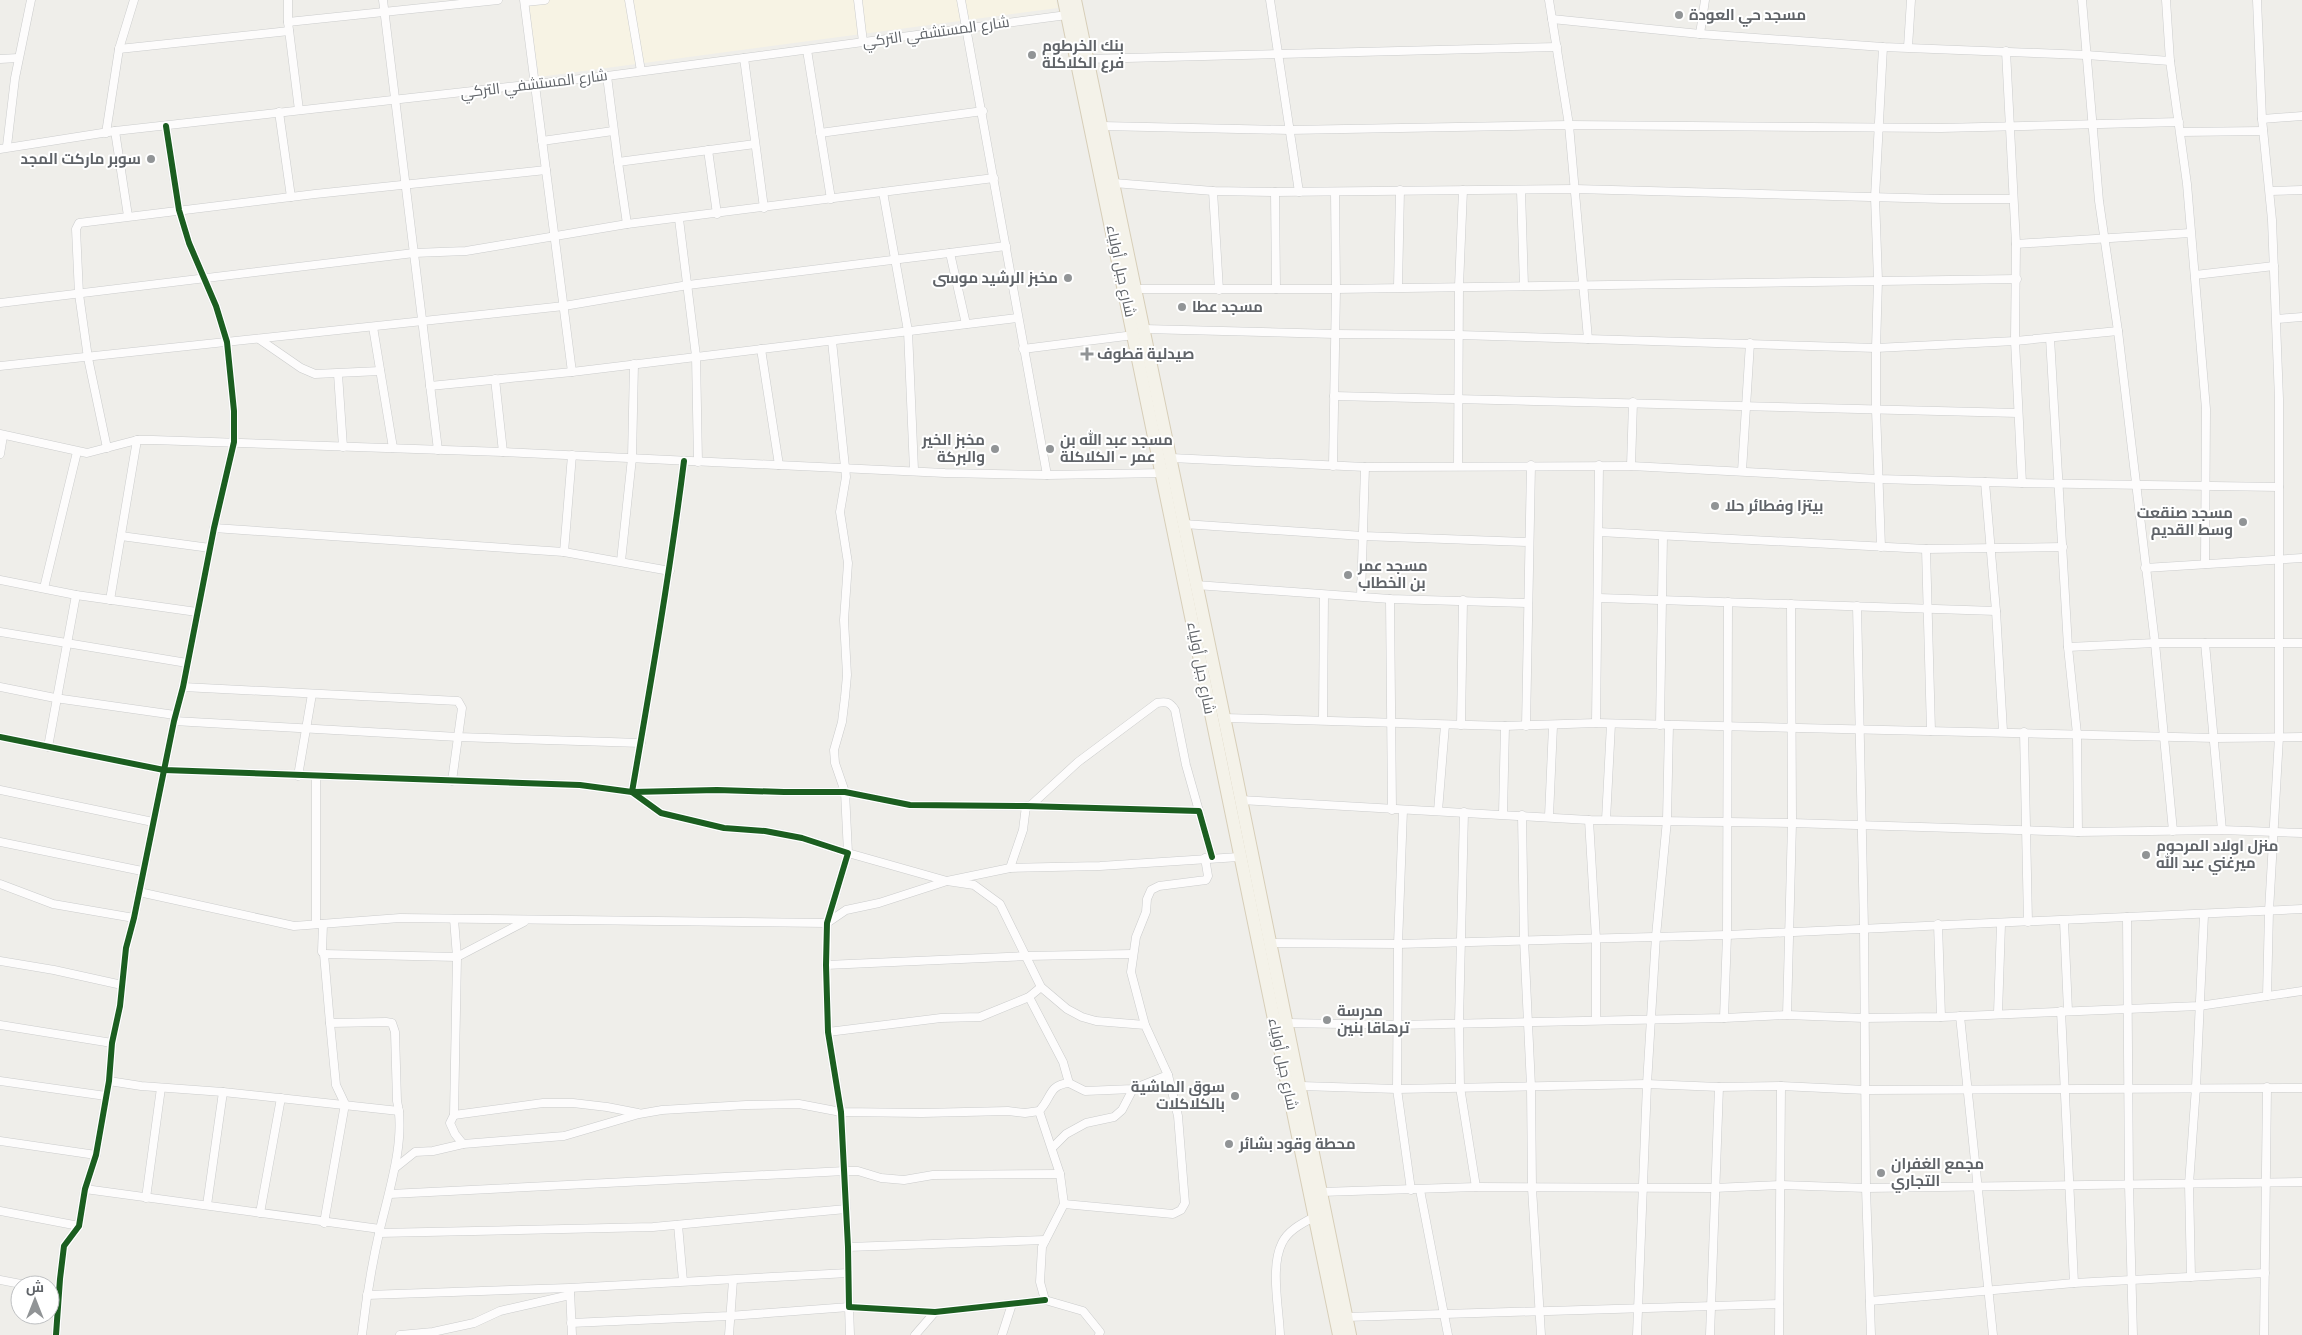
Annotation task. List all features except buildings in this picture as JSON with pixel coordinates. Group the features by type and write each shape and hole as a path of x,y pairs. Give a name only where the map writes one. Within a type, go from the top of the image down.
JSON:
{"main road":[{"name":"شارع جبل أولياء","path":"1064,0 1139,332 1174,471 1240,800 1301,1086 1350,1335"},
{"name":"شارع جبل أولياء","path":"1075,0 1136,289 1139,332 1161,474 1339,1335"}],"street":[{"path":"3,148 9,126 18,58 31,0"},
{"path":"106,133 119,49 134,0"},
{"path":"288,0 288,22 299,110"},
{"path":"383,0 438,450"},
{"path":"288,22 498,0"},
{"path":"544,0 525,1 534,85 572,372"},
{"path":"629,0 641,71"},
{"path":"858,0 863,42"},
{"path":"961,0 1006,246 1017,318 1047,475"},
{"path":"1270,0 1299,192"},
{"path":"1549,0 1569,125 1585,285 1588,339"},
{"path":"1700,34 1705,0"},
{"path":"1908,47 1911,0"},
{"path":"2082,0 2104,237 2118,331 2134,484 2155,643 2173,831"},
{"path":"2166,0 2170,61 2181,132 2195,275 2206,409 2205,564"},
{"path":"2257,0 2262,119 2271,190 2277,319 2280,486 2279,736 2269,911 2268,996"},
{"name":"شارع المستشفي التركي","path":"3,148 115,131 607,76 1068,15"},
{"path":"1552,19 1700,34 1883,47 2006,51 2170,61"},
{"path":"119,49 290,31"},
{"path":"1088,59 1557,47"},
{"path":"1881,548 1876,410 1878,280 1875,197 1883,47"},
{"path":"807,50 830,199"},
{"path":"2006,51 2016,244 2017,279 2014,341 2022,484"},
{"path":"0,60 18,58"},
{"path":"744,58 764,208"},
{"path":"607,76 627,224"},
{"path":"820,133 982,111"},
{"path":"279,112 291,197"},
{"path":"2262,119 2302,116"},
{"path":"1102,126 1289,130 1569,125 1879,127 2093,125 2179,122"},
{"path":"0,127 9,126"},
{"path":"60,1283 64,1246 79,1226 85,1189 96,1155 109,1081 112,1044 120,1006 126,948 134,918 174,718 183,687 214,528 234,442 234,411 227,342 216,306 178,210 166,126"},
{"path":"115,131 128,216"},
{"path":"542,141 613,131"},
{"path":"2181,132 2263,131"},
{"path":"618,162 755,144"},
{"path":"708,150 718,214"},
{"path":"107,448 88,358 79,294 77,226 79,223 291,197 546,170"},
{"path":"0,303 414,253 466,251 627,224 679,219 994,178"},
{"path":"1114,183 1213,191 1335,192 1575,189 1943,199 2013,199"},
{"path":"1398,287 1400,190"},
{"path":"1458,466 1459,286 1463,190"},
{"path":"1521,190 1524,286"},
{"path":"2271,190 2302,190"},
{"path":"1213,191 1219,290"},
{"path":"883,192 908,332 914,470"},
{"path":"1275,192 1276,289"},
{"path":"1332,466 1336,289 1335,192"},
{"path":"679,219 696,356 698,462"},
{"path":"2016,244 2190,233"},
{"path":"0,366 564,306 688,285 1006,246"},
{"path":"950,253 966,324"},
{"path":"2195,275 2274,266"},
{"path":"1136,289 1336,289 2017,279"},
{"path":"2277,319 2302,317"},
{"path":"430,386 572,372 1017,318"},
{"path":"373,327 393,448"},
{"path":"1023,349 1139,332 1459,335 1876,348 2014,341 2118,331"},
{"path":"2050,338 2068,647 2077,734 2078,832"},
{"path":"260,339 309,372 338,374 380,371"},
{"path":"832,341 846,468 846,485 840,512 848,563 844,620 847,675 842,722 834,750 835,763 845,792 848,853 827,922 826,964 828,1032 841,1112 845,1171 850,1335"},
{"path":"1742,471 1750,344"},
{"path":"761,349 778,465"},
{"path":"621,561 632,458 634,364"},
{"path":"338,374 343,447"},
{"path":"494,379 503,452"},
{"path":"1334,396 2018,413"},
{"path":"1631,466 1633,402"},
{"path":"0,454 1,435 87,453 137,440 503,452 945,472 1047,475 1161,474 1174,471"},
{"path":"110,600 137,440"},
{"path":"44,588 77,452"},
{"path":"564,552 572,456"},
{"path":"1171,458 1365,467 1599,465 2022,484 2280,486"},
{"path":"632,792 646,700 670,571 684,461"},
{"path":"1526,726 1530,465"},
{"path":"1596,723 1599,598 1599,465"},
{"path":"1361,596 1365,467"},
{"path":"1985,482 2004,732"},
{"path":"1184,524 1363,536 1529,542"},
{"path":"214,528 564,552 670,571"},
{"path":"1599,532 1881,548 2063,548"},
{"path":"121,536 210,548"},
{"path":"1660,725 1663,536"},
{"path":"1926,549 1931,731"},
{"path":"2144,568 2302,558"},
{"path":"0,580 110,600 197,612"},
{"path":"1196,585 1390,599 1528,603"},
{"path":"48,747 76,594"},
{"path":"1323,720 1324,594"},
{"path":"1599,598 1996,611"},
{"path":"1390,599 1392,810"},
{"path":"1461,725 1463,600"},
{"path":"1724,1018 1727,935 1728,602"},
{"path":"1787,1014 1792,823 1791,604"},
{"path":"1857,606 1861,728 1866,1188 1871,1335"},
{"path":"0,632 187,663"},
{"path":"2068,647 2155,643 2302,643"},
{"path":"2205,643 2222,830"},
{"path":"0,687 174,718 305,729 640,743"},
{"path":"183,687 458,701 462,708 452,780"},
{"path":"298,776 312,694"},
{"path":"1010,868 1024,830 1028,806 1078,762 1157,703 1166,702 1171,704 1175,710 1186,765 1199,812 1208,857 1208,876 1206,880 1168,884 1151,890 1132,954 1132,982 1145,1026 1168,1075 1178,1116 1184,1203 1180,1210 1173,1214 1064,1204"},
{"path":"1224,718 1445,725 1553,726 1596,723 2215,738 2302,737"},
{"path":"1606,820 1611,724"},
{"path":"1438,811 1445,725"},
{"path":"1637,1335 1647,1084 1656,936 1667,820 1669,725"},
{"path":"1503,814 1505,726"},
{"path":"1550,816 1553,726"},
{"path":"2024,732 2028,922"},
{"path":"0,738 164,770 580,785 632,792 717,790 845,792 910,805 1028,806 1199,812"},
{"path":"316,776 319,924 322,952 324,954 336,1085 345,1104 324,1223"},
{"path":"0,790 153,822"},
{"path":"632,792 662,813 724,828 765,831 802,838 947,881 974,885 1000,904 1041,987 1067,1009 1082,1017 1096,1021 1145,1026"},
{"path":"1240,800 1392,810 1550,816 1589,820 1792,823 2078,832 2222,830 2302,833"},
{"path":"1403,810 1398,944 1397,1089 1411,1190"},
{"path":"1464,812 1459,1022 1460,1087 1476,1187"},
{"path":"1522,815 1524,939 1531,1086 1532,1188 1542,1335"},
{"path":"1589,820 1596,939 1596,1020"},
{"path":"0,842 70,858 142,871"},
{"path":"139,892 294,926 400,918 525,921 827,922 846,910 879,903 947,881 1010,868 1100,866 1208,857 1239,857"},
{"path":"0,884 53,904 134,918"},
{"path":"1270,943 1398,944 1790,933 1938,924 2001,924 2302,910"},
{"path":"2191,1277 2189,1184 2196,1088 2204,915"},
{"path":"2127,917 2129,1185 2133,1335"},
{"path":"454,919 457,957 454,1115 450,1123 455,1134 463,1144"},
{"path":"324,954 457,957 525,921"},
{"path":"2064,921 2063,1088 2074,1283"},
{"path":"1938,924 1941,1017"},
{"path":"1998,1014 2001,924"},
{"path":"826,964 1132,954"},
{"path":"0,961 54,970 122,985"},
{"path":"828,1032 941,1018 980,1017 1029,997 1041,987"},
{"path":"1288,1023 1397,1025 1459,1022 1724,1018 1787,1014 1864,1018 1941,1017 2199,1006 2302,991"},
{"path":"1029,997 1063,1062 1069,1083"},
{"path":"1960,1016 1993,1335"},
{"path":"330,1023 386,1022 394,1026 399,1111 395,1168 367,1295 362,1335"},
{"path":"0,1025 112,1044"},
{"path":"1039,1111 1053,1088 1060,1084 1069,1083 1085,1090 1133,1089 1168,1075"},
{"path":"0,1081 106,1096"},
{"path":"109,1081 161,1088 223,1092 399,1111"},
{"path":"1301,1086 1397,1089 1647,1084 1719,1087 1781,1086 1866,1090 1968,1088 2302,1088"},
{"path":"1779,1335 1781,1086"},
{"path":"1710,1335 1719,1087"},
{"path":"146,1198 161,1088"},
{"path":"2264,1335 2267,1088"},
{"path":"1053,1147 1066,1134 1086,1123 1114,1117 1122,1110 1133,1089"},
{"path":"207,1205 223,1092"},
{"path":"260,1214 281,1098"},
{"path":"454,1115 543,1103 607,1106 639,1114"},
{"path":"395,1168 415,1152 433,1151 463,1144 564,1136 639,1114 662,1110 764,1104 800,1104 841,1112 1008,1111 1025,1113 1039,1111"},
{"path":"1039,1111 1053,1147 1060,1174 1064,1204 1042,1247 1040,1282 1046,1300"},
{"path":"0,1140 96,1155"},
{"path":"390,1194 845,1171 858,1171 881,1178 904,1180 933,1175 1060,1174"},
{"path":"1321,1192 1476,1187 1714,1188 1781,1186 1866,1188 2302,1182"},
{"path":"85,1189 380,1231 644,1227 846,1209"},
{"path":"1420,1190 1448,1335"},
{"path":"0,1211 79,1226"},
{"path":"1280,1335 1276,1264 1282,1242 1297,1226 1314,1217"},
{"path":"678,1225 683,1281"},
{"path":"848,1248 1045,1240"},
{"path":"367,1295 570,1291 683,1281 848,1273"},
{"path":"1870,1301 2074,1283 2264,1273"},
{"path":"729,1335 733,1280"},
{"path":"570,1291 572,1335"},
{"path":"400,1335 433,1334 474,1323 500,1311 570,1291"},
{"path":"571,1322 729,1316 849,1307 935,1312 1046,1300 1083,1311 1100,1332 1099,1335"},
{"path":"1002,1335 1012,1304"},
{"path":"1346,1317 1780,1304"},
{"path":"915,1335 935,1312"}],"shaded area":[{"path":"527,0 1056,0 1058,8 539,77"}],"cycle path":[{"path":"56,1335 64,1246 79,1226 85,1189 96,1155 109,1081 112,1043 120,1006 126,948 134,918 174,721 183,687 214,528 234,442 234,411 227,342 216,306 189,243 179,210 166,126"},
{"path":"684,461 666,586 632,792 661,813 724,828 765,831 802,838 848,853 827,923 826,965 828,1032 841,1112 849,1307 935,1312 1045,1300"},
{"path":"0,737 164,770 580,785 632,792 717,790 845,792 910,805 1199,811 1212,857"}],"place":[{"name":"مسجد حي العودة","path":"1679,15"},
{"name":"بنك الخرطوم فرع الكلاكلة","path":"1032,55"},
{"name":"سوبر ماركت المجد","path":"151,159"},
{"name":"مخبز الرشيد موسى","path":"1068,278"},
{"name":"مسجد عطا","path":"1182,307"},
{"name":"صيدلية قطوف","path":"1087,354"},
{"name":"مخبز الخير والبركة","path":"995,449"},
{"name":"مسجد عبد الله بن عمر - الكلاكلة","path":"1050,449"},
{"name":"بيتزا وفطائر حلا","path":"1715,506"},
{"name":"مسجد صنقعت وسط القديم","path":"2243,522"},
{"name":"مسجد عمر بن الخطاب","path":"1348,575"},
{"name":"منزل اولاد المرحوم ميرغني عبد الله","path":"2146,855"},
{"name":"مدرسة ترهاقا بنين","path":"1327,1020"},
{"name":"سوق الماشية بالكلاكلات","path":"1235,1096"},
{"name":"محطة وقود بشائر","path":"1229,1144"},
{"name":"مجمع الغفران التجاري","path":"1881,1173"}]}
